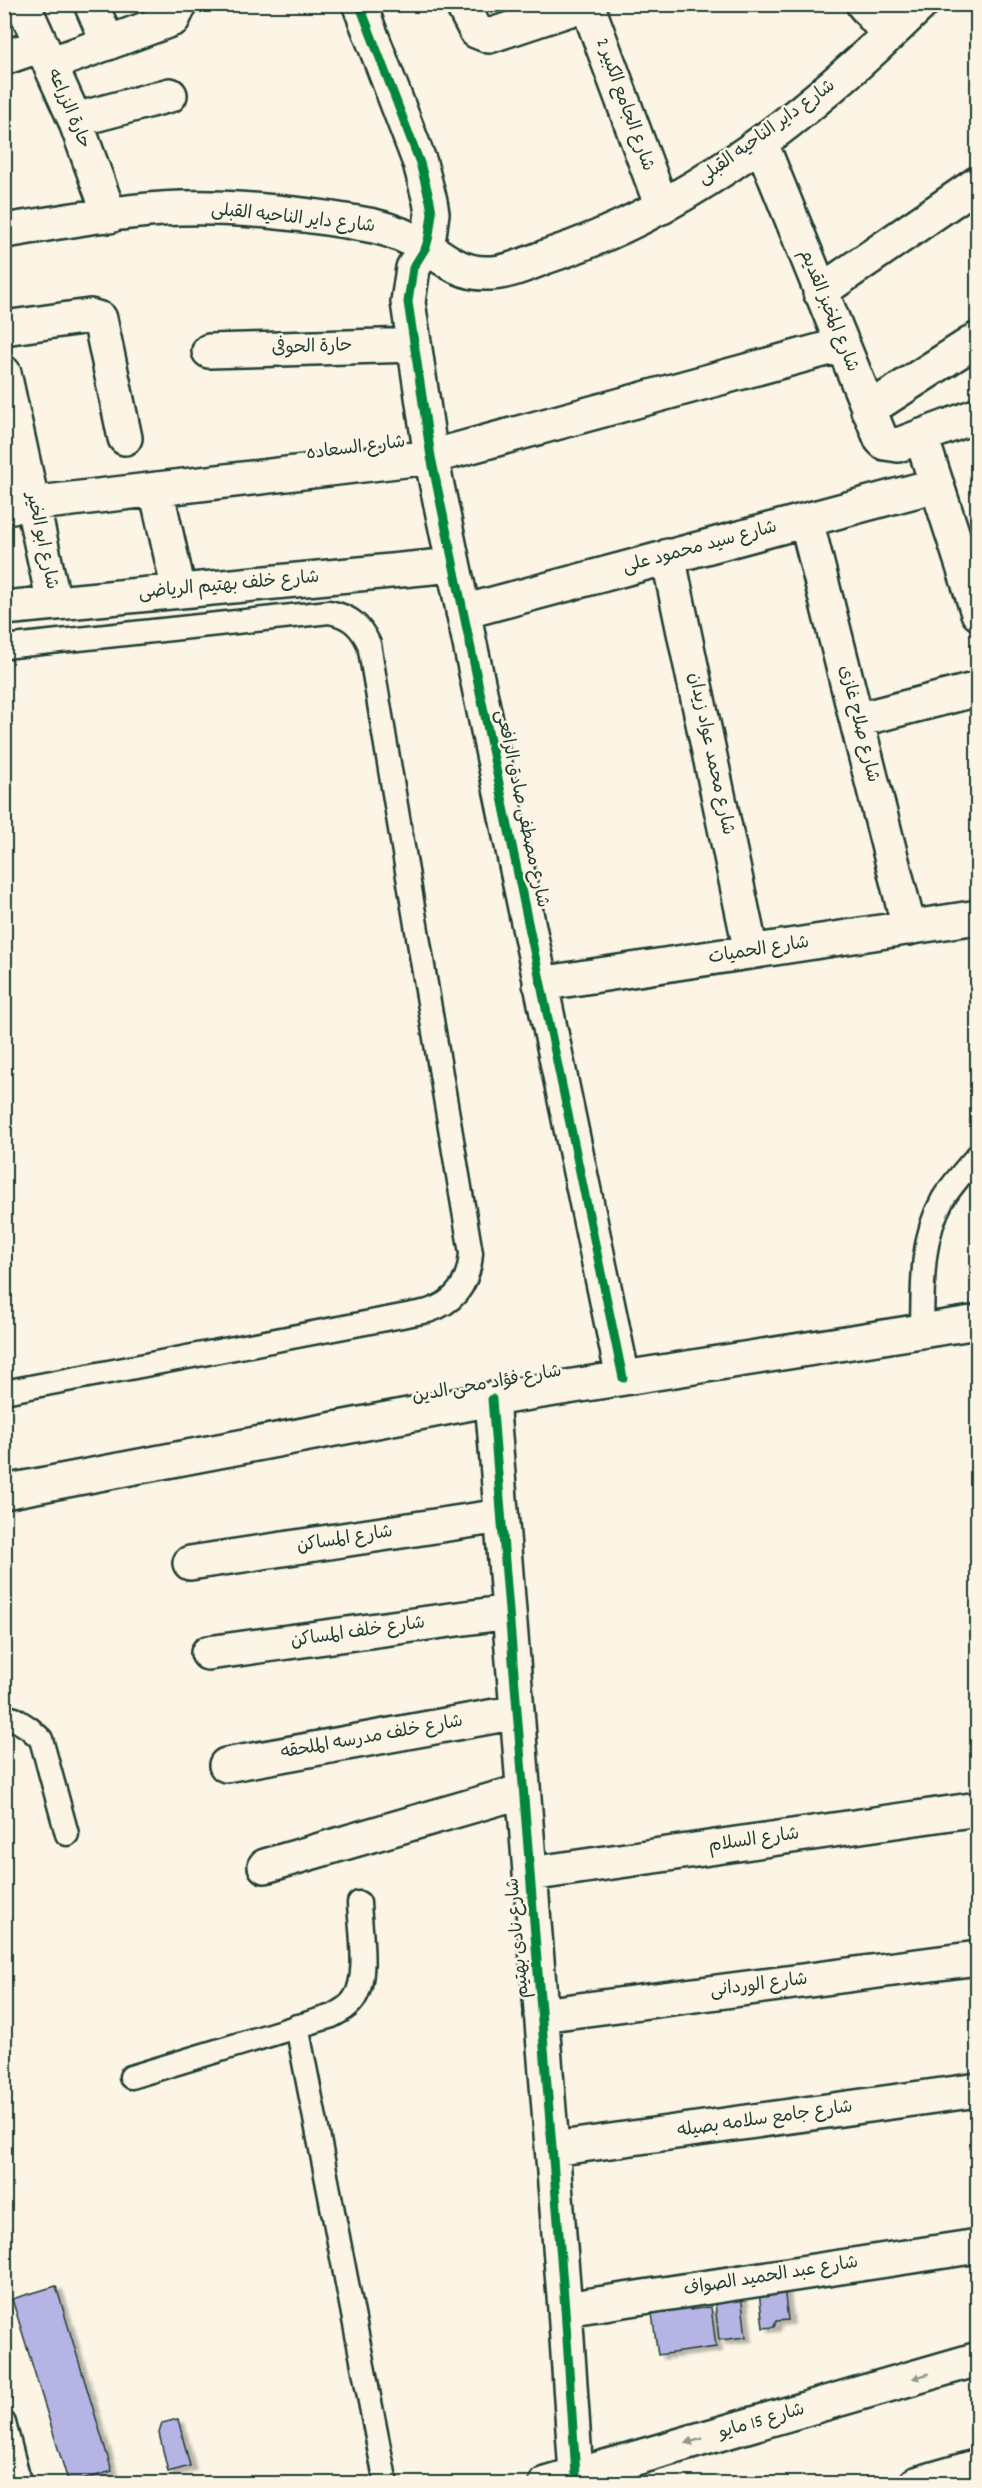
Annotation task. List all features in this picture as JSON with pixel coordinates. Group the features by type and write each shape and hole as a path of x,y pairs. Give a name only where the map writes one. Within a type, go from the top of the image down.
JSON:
{"street":[{"name":"حارة الزراعه","path":"23,4 75,120 110,216"},
{"path":"90,4 108,43"},
{"path":"4,58 45,55 108,43 174,19 180,4"},
{"path":"462,4 476,31 489,36 586,4"},
{"name":"شارع الجامع الكبير 2","path":"586,4 662,207"},
{"path":"863,4 890,35"},
{"name":"شارع داير الناحيه القبلى","path":"4,231 181,208 243,210 377,227 426,247 464,271 486,274 508,270 565,251 662,207 761,143 847,75 921,4"},
{"name":"شارع مصطفى صادق الرافعى","path":"360,6 420,163 432,213 426,247 413,268 408,291 431,457 623,1378"},
{"path":"75,120 170,95"},
{"name":"شارع المخبز القديم","path":"761,143 881,439 885,443 898,445 921,436"},
{"path":"820,292 978,183"},
{"path":"4,328 90,316 100,319 124,438"},
{"path":"868,410 978,339"},
{"name":"حارة الحوفى","path":"209,351 414,345"},
{"name":"شارع السعاده","path":"19,505 431,457 841,345"},
{"name":"شارع ابو الخير","path":"4,373 19,505 54,603"},
{"path":"978,415 921,436 978,613"},
{"name":"شارع سيد محمود على","path":"463,612 937,485"},
{"path":"156,489 179,591"},
{"name":"شارع صلاح غازى","path":"806,520 909,928"},
{"name":"شارع محمد عواد زيدان","path":"668,556 752,952"},
{"name":"شارع خلف بهتيم الرياضى","path":"4,608 453,565"},
{"path":"857,720 978,689"},
{"name":"شارع الحميات","path":"540,984 978,917"},
{"name":"شارع فؤاد محى الدين","path":"4,1492 492,1399 978,1323"},
{"name":"شارع نادى بهتيم","path":"492,1399 565,2309 561,2479"},
{"name":"شارع المساكن","path":"190,1563 501,1516"},
{"name":"شارع خلف المساكن","path":"208,1653 509,1612"},
{"name":"شارع خلف مدرسه الملحقه","path":"226,1765 517,1712"},
{"path":"265,1866 523,1791"},
{"name":"شارع السلام","path":"530,1874 978,1809"},
{"name":"شارع الوردانى","path":"542,2015 978,1958"},
{"name":"شارع جامع سلامه بصيله","path":"553,2149 978,2090"},
{"name":"شارع عبد الحميد الصواف","path":"565,2309 978,2246"},
{"name":"شارع 15 مايو","path":"561,2479 978,2359"},
{"path":"916,2484 978,2466"}],"lane":[{"path":"4,647 329,612 348,618 363,631 369,644 471,1253 467,1279 460,1290 440,1307 428,1311 4,1392"},
{"path":"922,1331 925,1250 928,1234 944,1199 978,1155"},
{"path":"4,1716 15,1719 41,1739 67,1834"},
{"path":"131,2077 344,2010 353,2001 362,1978 359,1903"},
{"path":"297,2026 386,2484"},
{"path":"4,2423 20,2484"}],"building":[{"path":"739,2277 746,2337 719,2340 714,2293"},
{"path":"685,2281 690,2310 711,2307 716,2347 658,2355 648,2286"},
{"path":"56,2286 112,2471 69,2484 12,2299"},
{"path":"784,2288 788,2320 776,2321 774,2327 763,2328 759,2291"},
{"path":"178,2419 190,2466 168,2472 159,2433 162,2423"}],"cycle path":[{"path":"360,6 420,163 430,201 432,213 429,236 426,247 413,268 408,302 431,457 623,1378"},
{"path":"492,1399 565,2309 576,2475"}]}
